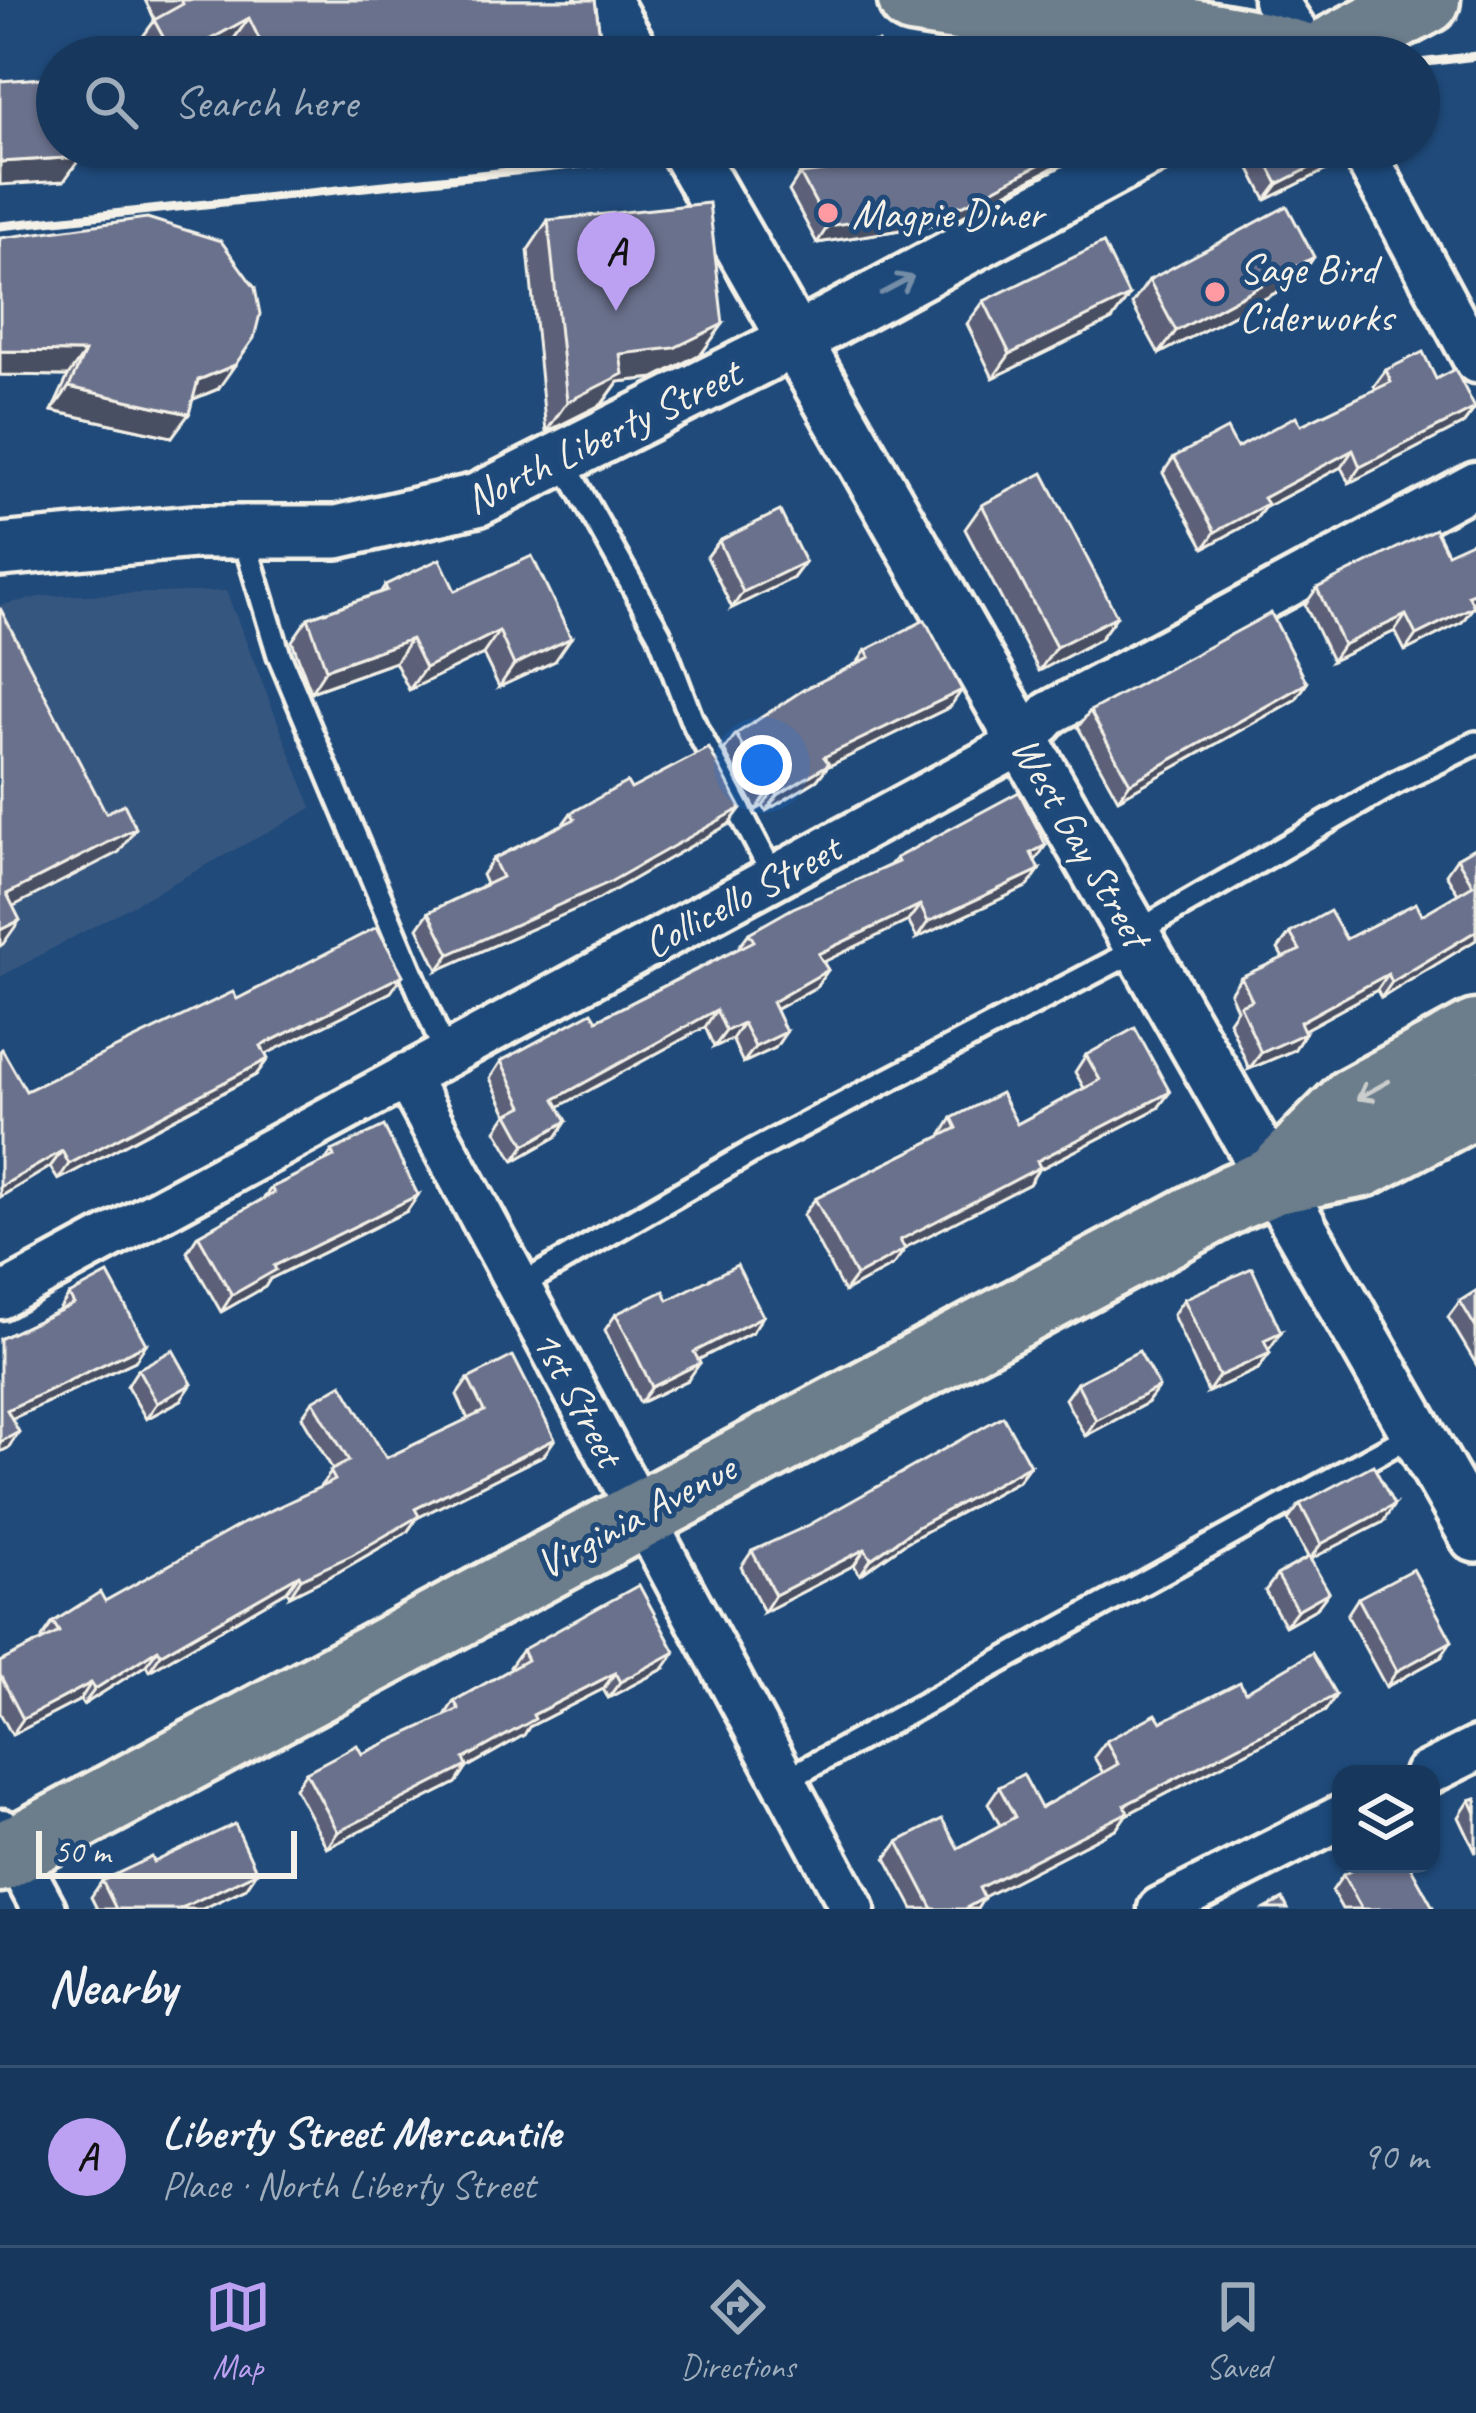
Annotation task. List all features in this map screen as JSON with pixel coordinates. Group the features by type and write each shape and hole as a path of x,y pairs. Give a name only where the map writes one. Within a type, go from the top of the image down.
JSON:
{"main road":[{"path":"912,0 1001,16 1219,36"},
{"path":"1354,36 1426,0"},
{"path":"1275,1180 1353,1101 1476,1034"},
{"path":"1275,1180 1363,1163 1476,1102"},
{"name":"Virginia Avenue","path":"4,1845 1275,1180"}],"street":[{"path":"602,0 622,36"},
{"path":"1276,0 1299,36"},
{"name":"West Gay Street","path":"697,168 1473,1525"},
{"name":"North Liberty Street","path":"0,550 242,532 338,532 431,514 563,461 1115,168"},
{"path":"1372,168 1476,361"},
{"name":"Collicello Street","path":"0,1298 1025,741 1050,713 1476,484"},
{"name":"1st Street","path":"406,1076 853,1909"},
{"path":"1440,1767 1476,1749"},
{"path":"1160,1909 1332,1822"},
{"path":"4,1845 44,1909"}],"lane":[{"path":"563,461 659,633 691,718 775,877"},
{"path":"242,532 279,655 446,1055"},
{"path":"519,1286 755,1150 1139,940 1395,783 1476,742"},
{"path":"784,1781 1418,1432"}],"shaded area":[{"path":"226,591 312,808 0,977 0,605 45,596"}],"building":[{"path":"181,0 595,0 600,36 258,36 249,18 216,36 163,36 154,20 183,4"},
{"path":"36,78 36,160 0,162 0,81"},
{"path":"849,168 1033,168 964,205 828,226 800,174"},
{"path":"1270,168 1310,168 1278,184"},
{"path":"709,203 723,324 674,348 620,354 623,374 567,402 548,220"},
{"name":"Sage Bird Ciderworks","path":"1287,206 1314,257 1176,331 1149,280"},
{"path":"147,218 221,241 255,288 260,314 254,338 235,365 198,380 189,414 69,387 85,352 0,351 0,238"},
{"path":"1103,243 1129,296 1010,354 984,301"},
{"path":"1423,352 1436,379 1455,369 1475,408 1360,467 1353,450 1263,498 1267,504 1215,532 1174,457 1227,429 1237,448 1296,416 1301,425 1391,382 1386,370"},
{"path":"1043,473 1117,616 1056,647 982,505"},
{"path":"780,511 805,562 743,592 719,541"},
{"path":"1435,529 1447,553 1476,540 1476,592 1468,595 1474,606 1416,635 1406,615 1343,645 1317,588"},
{"path":"532,556 571,638 514,665 499,631 425,668 411,639 326,669 308,618 387,590 385,585 440,559 455,591"},
{"path":"0,608 106,813 124,804 136,828 7,894 20,920 0,930"},
{"path":"1271,613 1307,683 1130,783 1090,711"},
{"path":"925,620 962,690 824,757 829,764 778,795 774,790 767,794 736,734 803,690 870,657 866,650"},
{"path":"709,748 741,808 610,882 450,954 429,912 502,877 493,859 575,819 571,813 627,782 631,789"},
{"path":"1019,792 1046,845 1031,853 1039,870 928,922 920,905 818,954 828,970 772,1002 786,1032 755,1047 743,1023 726,1031 716,1010 555,1099 567,1121 525,1145 508,1114 523,1106 501,1061 592,1012 597,1020 754,941 749,933 793,908 898,862 896,858"},
{"path":"1476,847 1476,931 1392,982 1388,974 1300,1022 1305,1033 1261,1053 1240,1005 1252,1000 1241,977 1300,950 1290,933 1330,911 1346,939 1416,903 1422,915 1473,885 1457,858"},
{"path":"377,927 403,975 261,1046 268,1059 69,1164 62,1151 0,1187 2,1049 26,1091 233,992 237,999"},
{"path":"1135,1028 1170,1092 900,1240 905,1249 856,1276 815,1199 957,1128 952,1118 1001,1093 1017,1124 1100,1080 1086,1055"},
{"path":"384,1126 418,1195 274,1266 276,1270 232,1295 198,1235 274,1193 271,1188 334,1157 332,1151"},
{"path":"737,1265 763,1316 694,1352 700,1363 652,1387 616,1314 664,1291 668,1300"},
{"path":"1252,1268 1281,1332 1264,1340 1270,1353 1219,1376 1184,1299"},
{"path":"108,1274 146,1344 7,1410 19,1432 0,1442 0,1339 74,1304 69,1295"},
{"path":"1476,1291 1476,1328 1460,1301"},
{"path":"173,1350 192,1384 157,1403 138,1369"},
{"path":"1139,1351 1159,1387 1096,1420 1077,1383"},
{"path":"513,1356 555,1439 415,1509 419,1516 352,1555 301,1579 299,1575 161,1654 158,1649 95,1689 91,1683 23,1719 0,1675 0,1662 59,1632 53,1622 100,1592 105,1601 240,1525 335,1480 330,1471 349,1461 313,1401 342,1384 386,1458 484,1411 468,1379"},
{"path":"1003,1416 1030,1465 917,1527 871,1559 865,1549 775,1595 752,1551 809,1525"},
{"path":"1373,1465 1394,1505 1321,1544 1300,1504"},
{"path":"1309,1557 1329,1592 1297,1610 1277,1575"},
{"path":"1413,1569 1452,1641 1397,1671 1358,1598"},
{"path":"639,1585 675,1652 620,1682 615,1673 533,1715 535,1719 464,1759 467,1766 338,1832 306,1772 357,1745 362,1754 459,1709 454,1701 527,1660 522,1650"},
{"path":"1312,1653 1336,1695 1125,1805 1128,1812 979,1888 984,1898 964,1909 933,1909 898,1842 942,1819 958,1848 1015,1817 999,1787 1023,1774 1041,1808 1118,1764 1106,1741 1156,1714 1161,1722 1240,1682 1245,1692"},
{"path":"235,1824 257,1872 179,1909 116,1909 102,1881"},
{"path":"1414,1873 1434,1909 1362,1909 1343,1875"},
{"path":"1283,1899 1288,1909 1265,1909"}],"railway":[{"path":"1440,60 1476,56"},
{"path":"0,226 544,168"}],"place":[{"name":"Magpie Diner","path":"828,213"},
{"name":"Sage Bird Ciderworks","path":"1215,292"},
{"name":"Liberty Street Mercantile","path":"616,311"}]}
